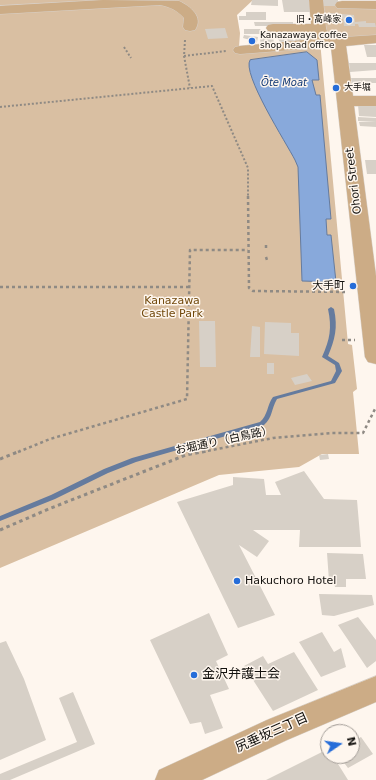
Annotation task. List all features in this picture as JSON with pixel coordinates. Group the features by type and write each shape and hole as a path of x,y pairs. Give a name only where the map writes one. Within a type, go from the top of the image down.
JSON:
{"street":[{"name":"Ohori Street","path":"316,0 319,28 331,43 344,101 371,292 376,357"},
{"path":"0,10 160,1 174,3 182,7 191,17 190,27"},
{"path":"342,5 376,5"},
{"path":"273,28 319,28"},
{"path":"240,50 376,39"},
{"path":"344,101 376,102"},
{"name":"尻垂坂三丁目","path":"170,780 277,730 376,689"}],"path":[{"path":"184,45 184,56 190,88"},
{"path":"124,47 130,58"},
{"path":"184,56 240,50"},
{"path":"0,107 212,86 248,168 249,288 254,291 371,292"},
{"path":"0,459 50,439 187,399 188,287 190,250 248,250"},
{"path":"0,287 188,287"},
{"path":"342,340 355,340"},
{"name":"お堀通り（白鳥路）","path":"0,530 51,508 186,455 273,438 331,433 363,433 376,407"}],"green space":[{"name":"Kanazawa Castle Park","path":"0,0 253,0 237,15 240,33 239,47 320,41 348,344 352,345 357,389 353,392 359,454 322,454 299,467 219,475 0,568"},
{"path":"321,6 376,6 376,36 344,40 323,33"}],"water":[{"name":"Ōte Moat","path":"307,52 317,60 319,80 312,80 316,95 320,95 331,219 326,219 327,235 331,235 336,282 302,281 298,167 258,93 249,67 250,60"}],"building":[{"path":"252,0 278,0 278,6 251,5"},
{"path":"282,0 309,0 311,12 284,12"},
{"path":"320,0 338,0 338,3 337,6 323,6"},
{"path":"246,12 266,12 266,20 239,20 239,16 246,16"},
{"name":"旧・高峰家","path":"330,13 354,15 355,22 366,21 366,23 375,23 376,27 359,27 358,24 355,24 355,26 344,26 343,19 331,18"},
{"path":"254,22 293,22 293,26 255,26"},
{"path":"225,28 228,38 208,39 205,29"},
{"path":"244,29 272,31 274,43 261,45 260,39 262,39 262,34 244,34"},
{"path":"316,33 320,39 296,42 293,35"},
{"path":"244,35 258,37 257,42 255,44 250,42 250,40 243,38"},
{"path":"291,36 294,41 280,42 277,37"},
{"path":"364,45 376,45 376,57 367,57"},
{"path":"349,63 376,63 376,70 350,72"},
{"path":"351,78 376,78 376,83 352,83"},
{"path":"358,105 376,105 376,117 359,116"},
{"path":"358,117 376,118 376,122 358,121"},
{"path":"359,122 376,122 376,127 360,126"},
{"path":"365,160 376,160 376,174 367,174"},
{"path":"199,321 215,321 216,367 200,367"},
{"path":"265,322 291,323 291,333 299,333 299,356 264,354"},
{"path":"252,326 260,327 260,357 250,357"},
{"path":"267,363 274,363 274,374 267,374"},
{"path":"307,374 312,381 295,385 291,378"},
{"path":"328,454 329,459 320,460 319,455"},
{"name":"Hakuchoro Hotel","path":"304,471 324,499 357,500 361,547 299,547 300,530 253,530 269,541 257,557 239,545 275,615 238,628 177,502 233,485 233,477 264,479 266,495 281,495 275,482"},
{"path":"327,553 363,554 366,579 346,579 346,587 335,587 334,582 329,581"},
{"path":"319,594 372,595 374,605 334,616 322,615"},
{"name":"金沢弁護士会","path":"209,613 228,655 216,661 229,689 210,695 223,728 205,734 201,722 190,724 150,640"},
{"path":"358,617 376,640 376,661 367,668 338,625"},
{"path":"322,632 334,652 341,648 346,667 321,677 299,642"},
{"path":"6,641 24,679 46,740 0,760 0,643"},
{"path":"294,652 318,690 273,711 244,666 263,656 268,664"},
{"path":"73,692 95,744 10,780 0,780 0,774 77,742 59,698"},
{"path":"360,738 373,754 360,761"},
{"path":"320,753 320,764 338,764 348,780 266,780"},
{"path":"345,764 355,764 348,768"}],"waterway":[{"path":"0,519 53,497 106,471 134,460 262,424 268,418 271,405 275,398 333,382 339,371 337,364 325,357 333,333 331,309"}],"place":[{"name":"旧・高峰家","path":"349,20"},
{"name":"Kanazawaya coffee shop head office","path":"252,41"},
{"name":"大手堀","path":"336,88"},
{"name":"大手町","path":"353,286"},
{"name":"Hakuchoro Hotel","path":"237,581"},
{"name":"金沢弁護士会","path":"194,675"}]}
